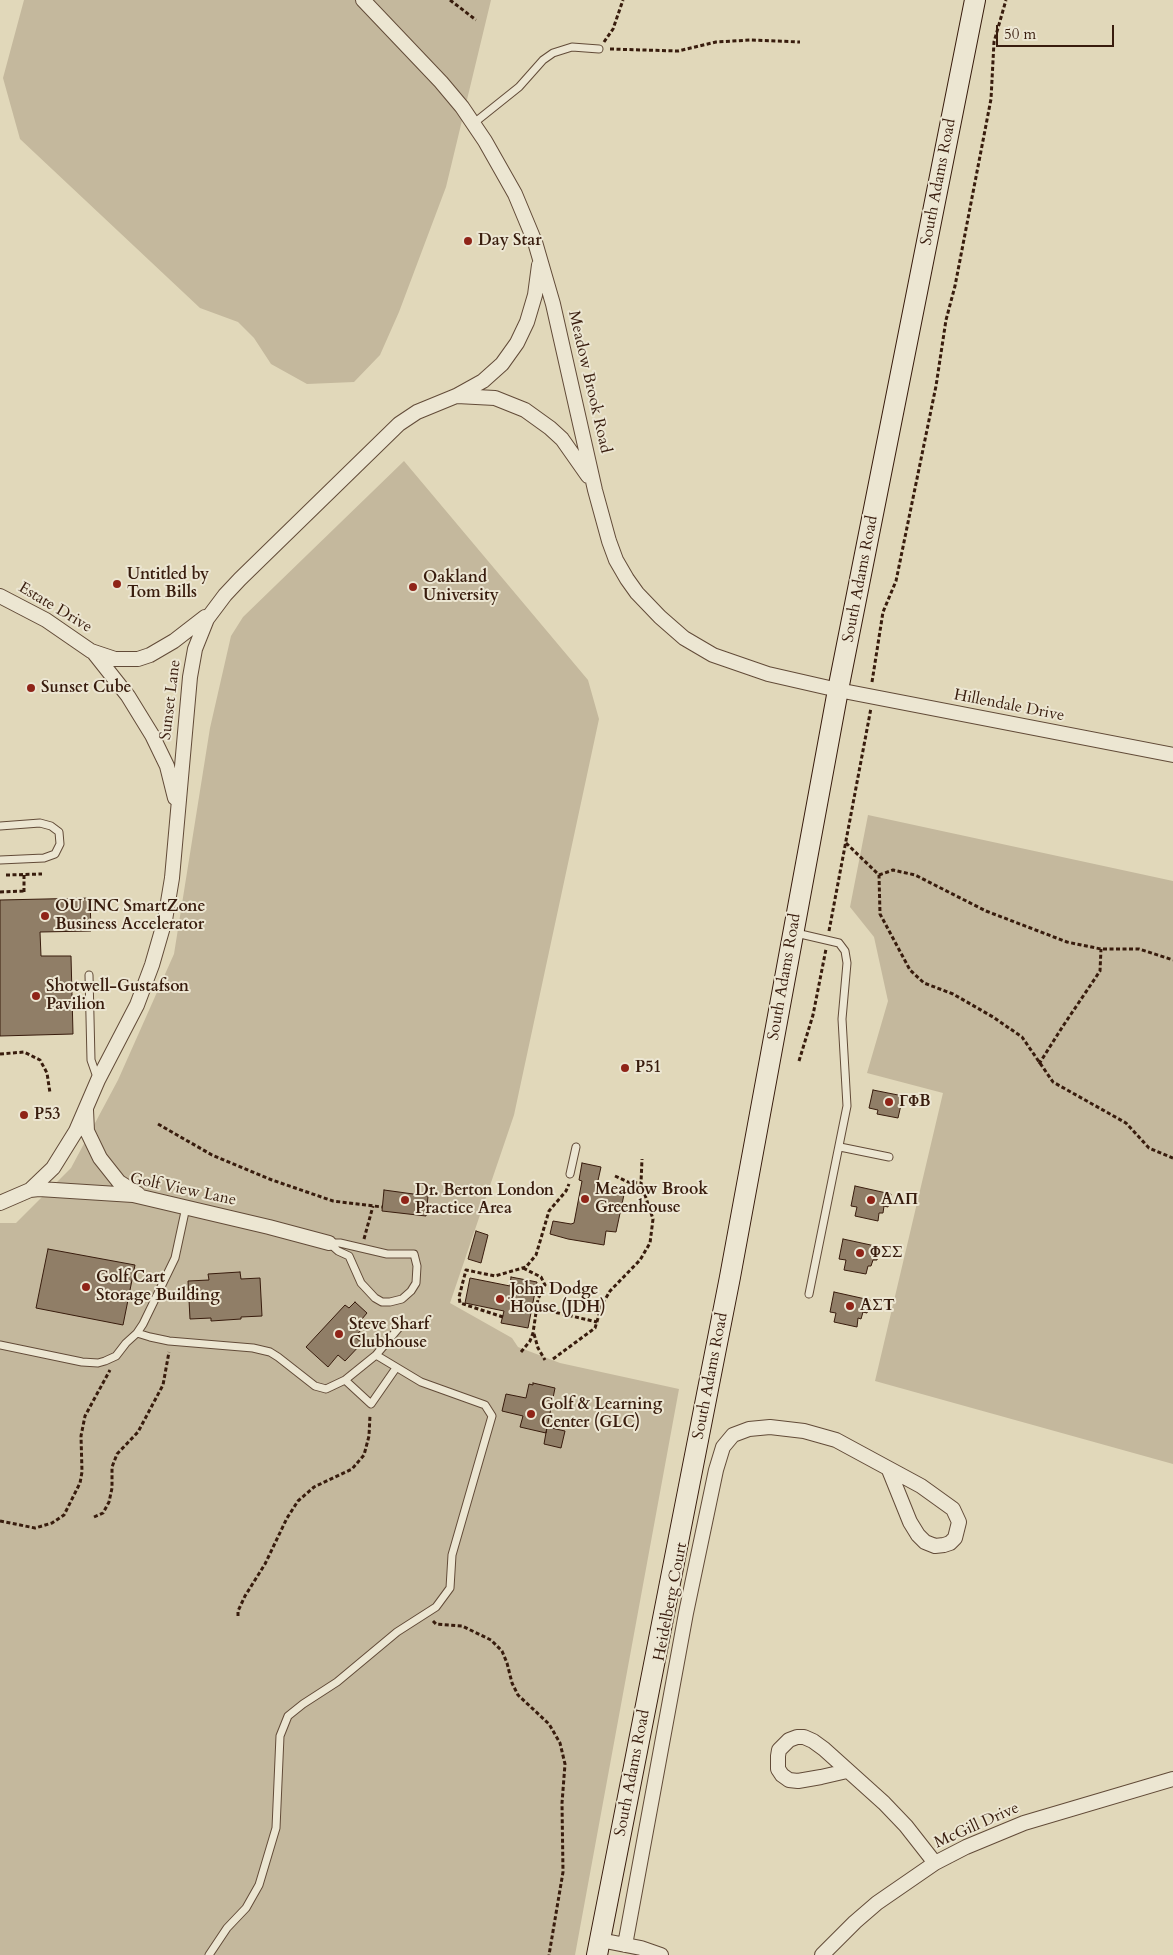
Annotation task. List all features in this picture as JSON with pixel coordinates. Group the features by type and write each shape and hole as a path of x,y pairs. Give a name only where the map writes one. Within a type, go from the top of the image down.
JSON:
{"main road":[{"name":"South Adams Road","path":"599,1948 730,1277 793,932 818,810 838,690 974,0"}],"street":[{"name":"Meadow Brook Road","path":"363,0 441,82 474,123 515,194 539,255 555,312 595,490 609,541 623,573 648,605 674,630 695,645 732,663 768,674 838,690"},
{"name":"Sunset Lane","path":"24,1193 42,1181 62,1156 76,1131 98,1080 130,1020 152,965 168,901 178,821 192,662 198,639 213,610 240,579 400,424 417,412 456,396 483,381 510,355 524,332 534,301 538,280 539,255"},
{"name":"Sunset Lane","path":"456,396 495,398 534,415 562,439 582,466 595,490"},
{"name":"Estate Drive","path":"0,596 46,620 91,651 128,696 152,734 171,780 178,821"},
{"name":"Estate Drive","path":"91,651 115,659 138,658 150,655 185,634 213,610"},
{"name":"Hillendale Drive","path":"838,690 1173,755"},
{"name":"Sunset Lane","path":"86,1107 87,1131 100,1158 119,1182 134,1192 148,1198"},
{"name":"Golf View Lane","path":"0,1203 24,1193 48,1190 118,1194 148,1198 328,1243"},
{"name":"Heidelberg Court","path":"625,1945 686,1613 716,1470 723,1448 733,1435 749,1429 770,1427 804,1431 836,1440 921,1486 953,1509 959,1522 955,1538 950,1543 944,1546 935,1546 925,1542 918,1535 910,1522 889,1470"},
{"path":"848,1771 821,1778 798,1781 789,1780 778,1769 778,1756 780,1750 789,1740 796,1737 804,1737 813,1741 824,1749 848,1771 906,1826 935,1863"},
{"name":"McGill Drive","path":"822,1955 877,1903 935,1863 966,1847 1024,1823 1173,1779"},
{"path":"599,1948 625,1945 661,1955"}],"lane":[{"path":"474,123 519,87 543,60 553,53 572,47 599,49"},
{"path":"0,826 40,823 51,826 59,832 60,844 55,854 44,858 0,860"},
{"path":"793,932 836,941 842,945 846,955 842,1019 848,1096 840,1147 810,1294"},
{"path":"89,975 91,1060 98,1080"},
{"path":"570,1174 576,1147"},
{"path":"840,1147 889,1157"},
{"path":"0,1208 24,1193"},
{"path":"0,1345 92,1363 105,1362 116,1356 144,1324 175,1258 186,1207"},
{"path":"328,1243 340,1243 387,1254 414,1254 417,1266 416,1282 411,1291 402,1299 382,1302 375,1298 361,1283 350,1256 338,1251 328,1243"},
{"path":"137,1332 150,1338 169,1341 253,1348 270,1352 314,1386 331,1388 345,1380 376,1355 402,1324"},
{"path":"209,1955 227,1928 246,1908 259,1885 276,1828 280,1736 288,1716 302,1704 337,1682 397,1632 436,1607 450,1588 452,1555 492,1416 485,1405 421,1382 376,1355"},
{"path":"345,1380 371,1404 396,1368"}],"path":[{"path":"450,0 476,20"},
{"path":"599,49 613,29 623,0"},
{"path":"871,684 883,612 896,581 936,386 946,320 955,286 991,99 994,42 1006,0"},
{"path":"599,49 678,51 716,42 751,40 800,42"},
{"path":"829,928 870,710"},
{"path":"846,842 879,875 880,914 910,970 924,983 953,994 993,1017 1022,1038 1053,1082 1126,1123 1148,1148 1173,1158"},
{"path":"879,875 893,870 915,875 986,911 1067,942 1101,949 1139,949 1173,960"},
{"path":"6,875 42,874"},
{"path":"0,892 24,893 24,875"},
{"path":"1039,1064 1100,971 1101,949"},
{"path":"800,1060 813,1015 825,950"},
{"path":"0,1054 24,1052 40,1060 47,1073 50,1093"},
{"path":"158,1124 212,1155 272,1180 333,1201 382,1207"},
{"path":"553,1359 595,1328 602,1305 610,1291 640,1260 650,1243 653,1219 641,1183 642,1159"},
{"path":"503,1317 460,1303 459,1297 466,1270 495,1276 506,1271 523,1268 532,1261 536,1255 549,1210 566,1191 570,1174"},
{"path":"615,1176 628,1182 641,1183"},
{"path":"362,1244 373,1206"},
{"path":"523,1268 541,1277 545,1282 537,1308 534,1334 538,1348 545,1360"},
{"path":"537,1308 597,1322"},
{"path":"522,1352 534,1334"},
{"path":"94,1517 103,1514 109,1502 112,1488 112,1467 117,1454 138,1432 163,1386 168,1363 169,1341"},
{"path":"0,1521 35,1528 52,1523 64,1515 80,1483 82,1472 81,1436 85,1416 116,1356"},
{"path":"238,1616 238,1611 245,1596 265,1564 287,1518 298,1501 314,1487 352,1470 364,1455 369,1436 371,1404"},
{"path":"426,1614 436,1624 462,1626 492,1640 502,1651 512,1683 518,1695 550,1724 560,1743 565,1770 562,1803 563,1872 548,1955"}],"shaded area":[{"path":"24,0 491,0 446,187 399,312 380,355 354,382 307,384 271,364 254,338 238,322 200,308 20,139 3,78"},
{"path":"404,461 588,680 599,719 514,1115 450,1303 512,1338 518,1347 560,1363 679,1389 575,1955 0,1955 0,1223 16,1223 71,1168 118,1080 174,954 210,728 231,636 243,617"},
{"path":"868,815 1173,881 1173,1464 875,1381 943,1093 867,1073 888,1001 874,937 850,907"}],"building":[{"path":"90,898 91,931 40,932 41,956 71,956 73,1034 0,1036 0,900"},
{"name":"ΓΦB","path":"873,1090 903,1096 898,1118 877,1114 878,1110 869,1108"},
{"path":"582,1163 601,1167 597,1185 625,1190 616,1232 606,1231 604,1245 550,1234 553,1221 574,1223 582,1181 579,1180"},
{"name":"AΛΠ","path":"855,1186 891,1194 888,1207 884,1206 883,1213 879,1213 878,1221 855,1216 857,1207 851,1206"},
{"name":"Dr. Berton London Practice Area","path":"384,1190 428,1196 426,1216 382,1211"},
{"path":"476,1231 488,1235 481,1263 468,1259"},
{"name":"ΦΣΣ","path":"843,1239 880,1247 877,1260 873,1260 871,1266 868,1266 866,1274 844,1270 846,1260 839,1259"},
{"name":"Golf Cart Storage Building","path":"48,1249 135,1265 123,1325 36,1308"},
{"path":"240,1272 241,1279 260,1278 262,1316 211,1321 211,1318 190,1319 188,1281 209,1280 208,1274"},
{"name":"John Dodge House (JDH)","path":"511,1277 537,1282 528,1328 501,1323 504,1311 465,1303 470,1278 510,1286"},
{"name":"AΣΤ","path":"834,1292 870,1300 867,1313 863,1312 861,1319 858,1318 857,1327 834,1322 836,1313 830,1312"},
{"name":"Steve Sharf Clubhouse","path":"355,1302 367,1313 362,1319 367,1323 355,1337 362,1343 345,1361 338,1355 328,1367 306,1347 345,1305 349,1308"},
{"name":"Golf & Learning Center (GLC)","path":"533,1383 555,1388 546,1433 520,1427 523,1416 502,1411 506,1394 526,1398 529,1384 533,1385"},
{"path":"547,1427 565,1431 561,1448 544,1444"}],"place":[{"name":"Day Star","path":"468,241"},
{"name":"Untitled by Tom Bills","path":"117,584"},
{"name":"Oakland University","path":"413,587"},
{"name":"Sunset Cube","path":"31,688"},
{"name":"OU INC SmartZone Business Accelerator","path":"45,916"},
{"name":"Shotwell-Gustafson Pavilion","path":"36,996"},
{"name":"P51","path":"625,1068"},
{"name":"ΓΦB","path":"889,1102"},
{"name":"P53","path":"24,1115"},
{"name":"Meadow Brook Greenhouse","path":"585,1199"},
{"name":"Dr. Berton London Practice Area","path":"405,1200"},
{"name":"AΛΠ","path":"871,1200"},
{"name":"ΦΣΣ","path":"860,1253"},
{"name":"Golf Cart Storage Building","path":"86,1287"},
{"name":"John Dodge House (JDH)","path":"500,1299"},
{"name":"AΣΤ","path":"850,1306"},
{"name":"Steve Sharf Clubhouse","path":"339,1334"},
{"name":"Golf & Learning Center (GLC)","path":"531,1414"}]}
